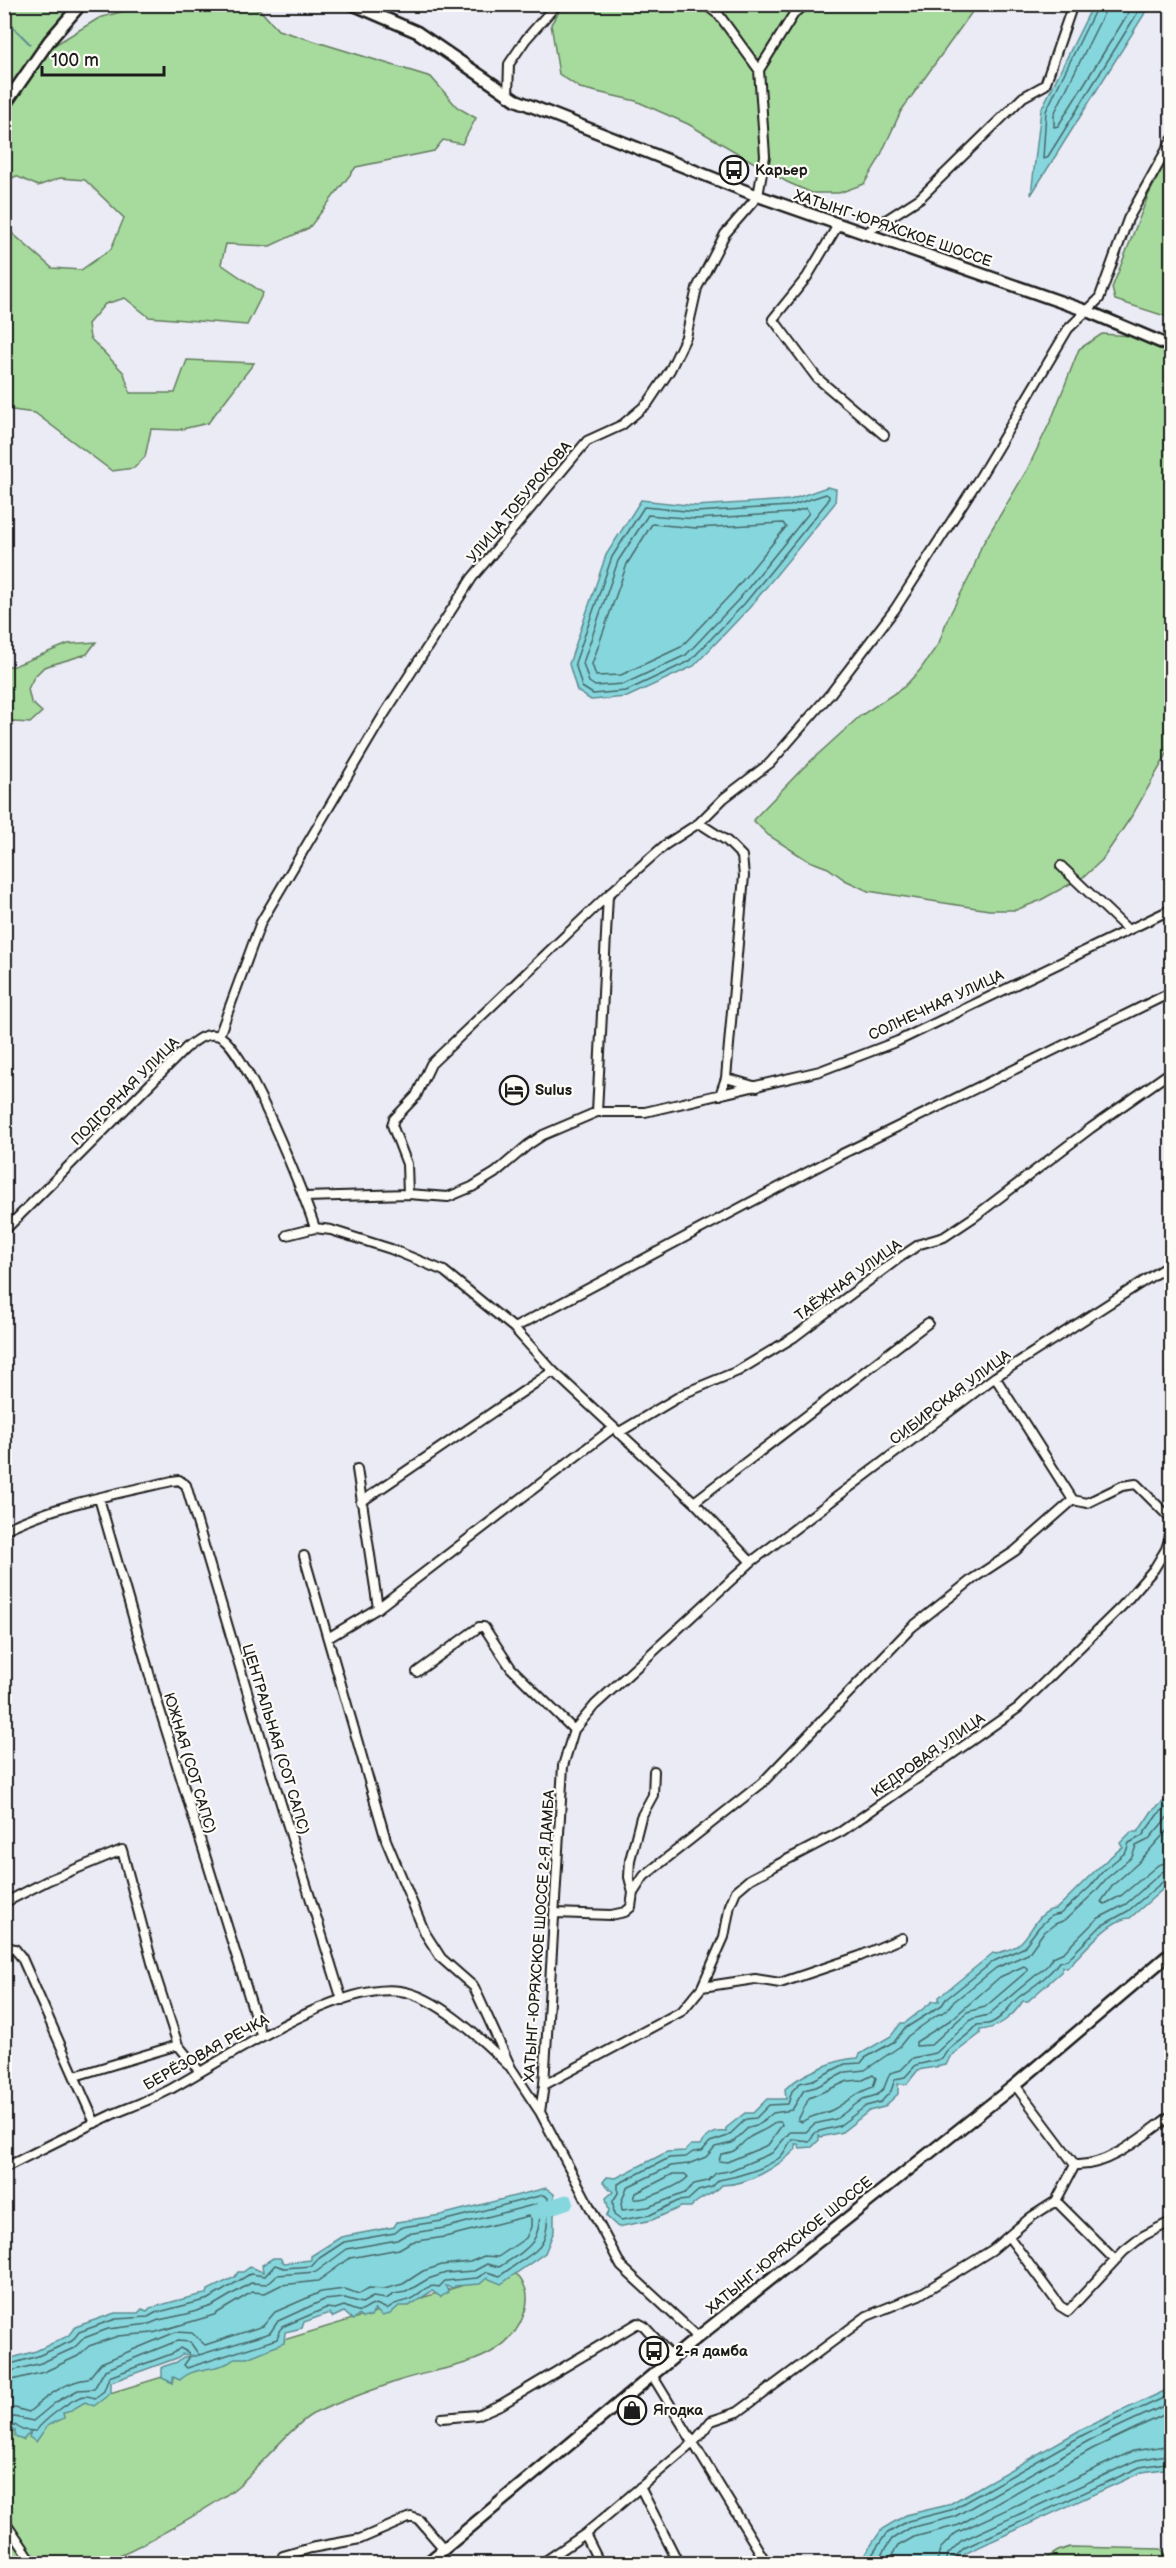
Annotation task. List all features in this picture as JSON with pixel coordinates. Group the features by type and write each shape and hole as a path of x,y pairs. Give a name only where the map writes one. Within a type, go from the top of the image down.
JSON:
{"street":[{"path":"4,106 49,41 81,4"},
{"name":"ХАТЫНГ-ЮРЯХСКОЕ ШОССЕ","path":"352,4 417,32 508,97 758,196 1087,311 1172,347"},
{"path":"508,97 509,64 526,39 556,4"},
{"path":"705,4 719,15 759,70 765,156 758,196"},
{"path":"759,70 795,12 808,4"},
{"path":"864,234 920,198 1023,97 1044,86 1073,4"},
{"path":"408,1194 407,1164 393,1131 394,1119 417,1096 431,1064 608,895 665,846 699,823 724,798 770,763 831,693 888,618 980,477 1068,329 1076,318 1099,299 1128,219 1172,140"},
{"name":"УЛИЦА ТОБУРОКОВА","path":"219,1035 261,922 390,706 472,578 587,441 622,425 648,403 670,370 686,337 697,288 720,243 744,210 758,196"},
{"path":"838,225 807,277 773,319 817,378 884,435"},
{"path":"699,823 727,841 742,856 744,876 726,1078 720,1095"},
{"path":"1061,866 1127,929"},
{"path":"305,1197 408,1194 448,1197 472,1187 509,1162 528,1145 597,1112 608,895"},
{"name":"СОЛНЕЧНАЯ УЛИЦА","path":"597,1112 645,1112 820,1071 898,1041 1172,909"},
{"path":"514,1328 838,1156 1172,992"},
{"path":"219,1035 242,1061 305,1197 315,1228"},
{"name":"ПОДГОРНАЯ УЛИЦА","path":"4,1231 186,1048 201,1036 219,1035"},
{"name":"ТАЁЖНАЯ УЛИЦА","path":"328,1638 378,1608 616,1431 687,1392 738,1371 794,1337 920,1244 944,1237 974,1217 1090,1128 1172,1071"},
{"path":"726,1078 758,1087"},
{"path":"287,1234 315,1228 331,1230 391,1249 444,1271 514,1328 553,1371 694,1502 751,1562"},
{"name":"СИБИРСКАЯ УЛИЦА","path":"751,1562 995,1377 1172,1263"},
{"path":"694,1502 928,1323"},
{"path":"361,1502 553,1371"},
{"path":"995,1377 1073,1500 1087,1503 1122,1486 1136,1484 1172,1520"},
{"path":"357,1469 378,1608"},
{"name":"ЦЕНТРАЛЬНАЯ (СОТ САПС)","path":"99,1498 172,1481 179,1480 186,1485 265,1754 342,2000"},
{"path":"4,1530 36,1514 99,1498"},
{"name":"ЮЖНАЯ (СОТ САПС)","path":"99,1498 158,1704 261,2035"},
{"path":"633,1893 656,1865 762,1783 912,1627 974,1578 1015,1551 1073,1500"},
{"name":"КЕДРОВАЯ УЛИЦА","path":"544,2085 681,2011 702,1987 724,1937 730,1905 736,1891 750,1879 842,1831 1018,1708 1135,1591 1154,1569 1166,1549 1172,1530"},
{"path":"304,1556 386,1840 425,1933 441,1959 464,1977 477,1992 512,2068 540,2112 621,2266 698,2337"},
{"name":"ХАТЫНГ-ЮРЯХСКОЕ ШОССЕ 2-Я ДАМБА","path":"540,2112 544,2085 563,1766 574,1730 627,1674 751,1562"},
{"path":"417,1672 479,1628 484,1627 511,1668 574,1730"},
{"path":"555,1914 618,1915 631,1907 633,1893 629,1877 630,1860 641,1817 653,1795 654,1771"},
{"path":"4,1903 50,1880 122,1850 155,1974 178,2045 200,2073"},
{"path":"702,1987 755,1979 780,1983 860,1956 902,1938"},
{"path":"4,1946 15,1949 22,1958 95,2123"},
{"name":"ХАТЫНГ-ЮРЯХСКОЕ ШОССЕ","path":"426,2564 698,2337 1015,2085 1172,1952"},
{"name":"БЕРЁЗОВАЯ РЕЧКА","path":"4,2168 95,2123 167,2091 261,2035 342,2000 377,1992 401,1991 433,2004 480,2038 512,2068"},
{"path":"75,2076 178,2045"},
{"path":"1015,2085 1075,2165 1086,2166 1128,2147 1172,2115"},
{"path":"541,2564 585,2534 694,2442 711,2421 738,2412 867,2316 919,2295 1009,2237 1056,2201 1075,2165"},
{"path":"1056,2201 1115,2260"},
{"path":"1009,2237 1064,2310 1068,2311 1115,2260 1143,2236 1172,2220"},
{"path":"442,2418 477,2415 502,2404 638,2323 644,2326 673,2358"},
{"path":"652,2375 768,2564"},
{"path":"640,2487 679,2564"},
{"path":"283,2556 311,2548 360,2540 411,2517 419,2520 444,2549"},
{"path":"7,2524 34,2564"},
{"path":"585,2534 600,2564"}],"green space":[{"path":"564,4 977,5 901,111 878,161 864,184 839,193 812,193 787,182 688,124 636,101 580,88 559,74 551,24"},
{"path":"5,5 72,5 5,96"},
{"path":"145,5 239,5 260,10 278,30 431,77 457,107 476,118 462,144 443,140 434,151 356,167 309,228 270,246 226,244 221,264 263,293 247,325 149,317 125,298 105,304 88,324 90,338 124,373 130,393 175,393 187,360 254,363 208,423 178,430 151,429 145,457 134,468 112,471 35,413 5,409 5,227 52,268 81,270 111,249 124,218 85,180 60,178 38,186 16,176 5,182 5,115 53,46 99,18"},
{"path":"1171,151 1171,318 1115,300 1112,288 1148,196"},
{"path":"1102,334 1131,336 1171,352 1171,747 1133,814 1102,860 1085,876 1039,901 1016,910 989,910 868,891 845,880 828,868 807,860 768,835 753,820 803,768 860,716 904,687 920,670 939,643 947,620 972,572 981,547 1027,470 1052,418 1079,349"},
{"path":"96,642 87,654 44,667 34,677 28,689 31,702 42,712 30,723 15,722 5,718 5,666 14,666 68,644"},
{"path":"513,2270 526,2290 527,2301 524,2314 515,2331 503,2344 488,2354 452,2367 398,2381 344,2400 313,2414 296,2427 238,2486 227,2494 168,2530 108,2560 61,2565 5,2564 5,2425"},
{"path":"1070,2547 1161,2549 1171,2559 1171,2563 1039,2563 1058,2551"}],"water":[{"path":"1093,5 1150,5 1031,195 1041,110"},
{"path":"827,487 836,489 835,503 750,607 694,666 627,697 591,700 577,691 569,664 606,555 641,500 696,506 790,500"},
{"path":"1171,1783 1171,1882 1130,1918 1105,1930 1067,1968 1062,1966 1062,1971 1028,2001 1023,2001 1004,2021 980,2030 980,2034 950,2057 946,2065 918,2070 907,2084 898,2084 898,2094 884,2107 869,2111 842,2132 821,2137 819,2135 819,2140 812,2147 800,2148 798,2144 795,2144 796,2149 789,2156 762,2174 742,2182 722,2185 691,2207 681,2207 652,2220 618,2227 606,2216 609,2211 606,2198 613,2192 603,2182 607,2177 616,2178 667,2152 685,2151 691,2145 700,2145 711,2134 726,2132 726,2128 745,2113 753,2113 767,2099 786,2099 785,2089 791,2084 830,2064 858,2058 860,2054 891,2036 901,2023 905,2023 933,2001 939,2001 939,1997 993,1953 1011,1949 1019,1944 1044,1913 1056,1909 1101,1865 1123,1848 1120,1843 1131,1832 1138,1832 1152,1811 1169,1797"},
{"path":"546,2188 554,2194 554,2231 545,2253 501,2284 487,2278 480,2284 453,2288 446,2286 448,2292 441,2297 432,2291 409,2306 399,2306 390,2314 382,2316 375,2309 371,2316 362,2318 358,2315 353,2320 344,2312 333,2317 329,2313 304,2322 302,2328 285,2332 284,2343 247,2358 235,2358 223,2365 193,2372 180,2380 173,2377 173,2383 162,2378 162,2367 177,2362 183,2357 198,2356 182,2354 177,2358 111,2382 111,2393 94,2406 85,2402 63,2413 64,2418 47,2426 36,2442 29,2437 31,2431 23,2440 15,2437 15,2430 5,2433 5,2360 36,2351 68,2336 75,2327 115,2313 138,2313 142,2309 147,2311 150,2308 207,2294 208,2290 250,2267 263,2272 262,2265 273,2258 280,2258 284,2263 311,2260 311,2256 341,2237 394,2227 397,2222 441,2215"},
{"path":"1171,2388 1171,2468 1142,2472 966,2553 957,2563 859,2563 882,2529 906,2515 948,2505 1082,2429"}],"waterway":[{"path":"4,18 30,44"},
{"path":"536,2212 566,2202"}],"place":[{"name":"Карьер","path":"734,170"},
{"name":"Sulus","path":"514,1090"},
{"name":"2-я дамба","path":"654,2351"},
{"name":"Ягодка","path":"632,2410"}]}
